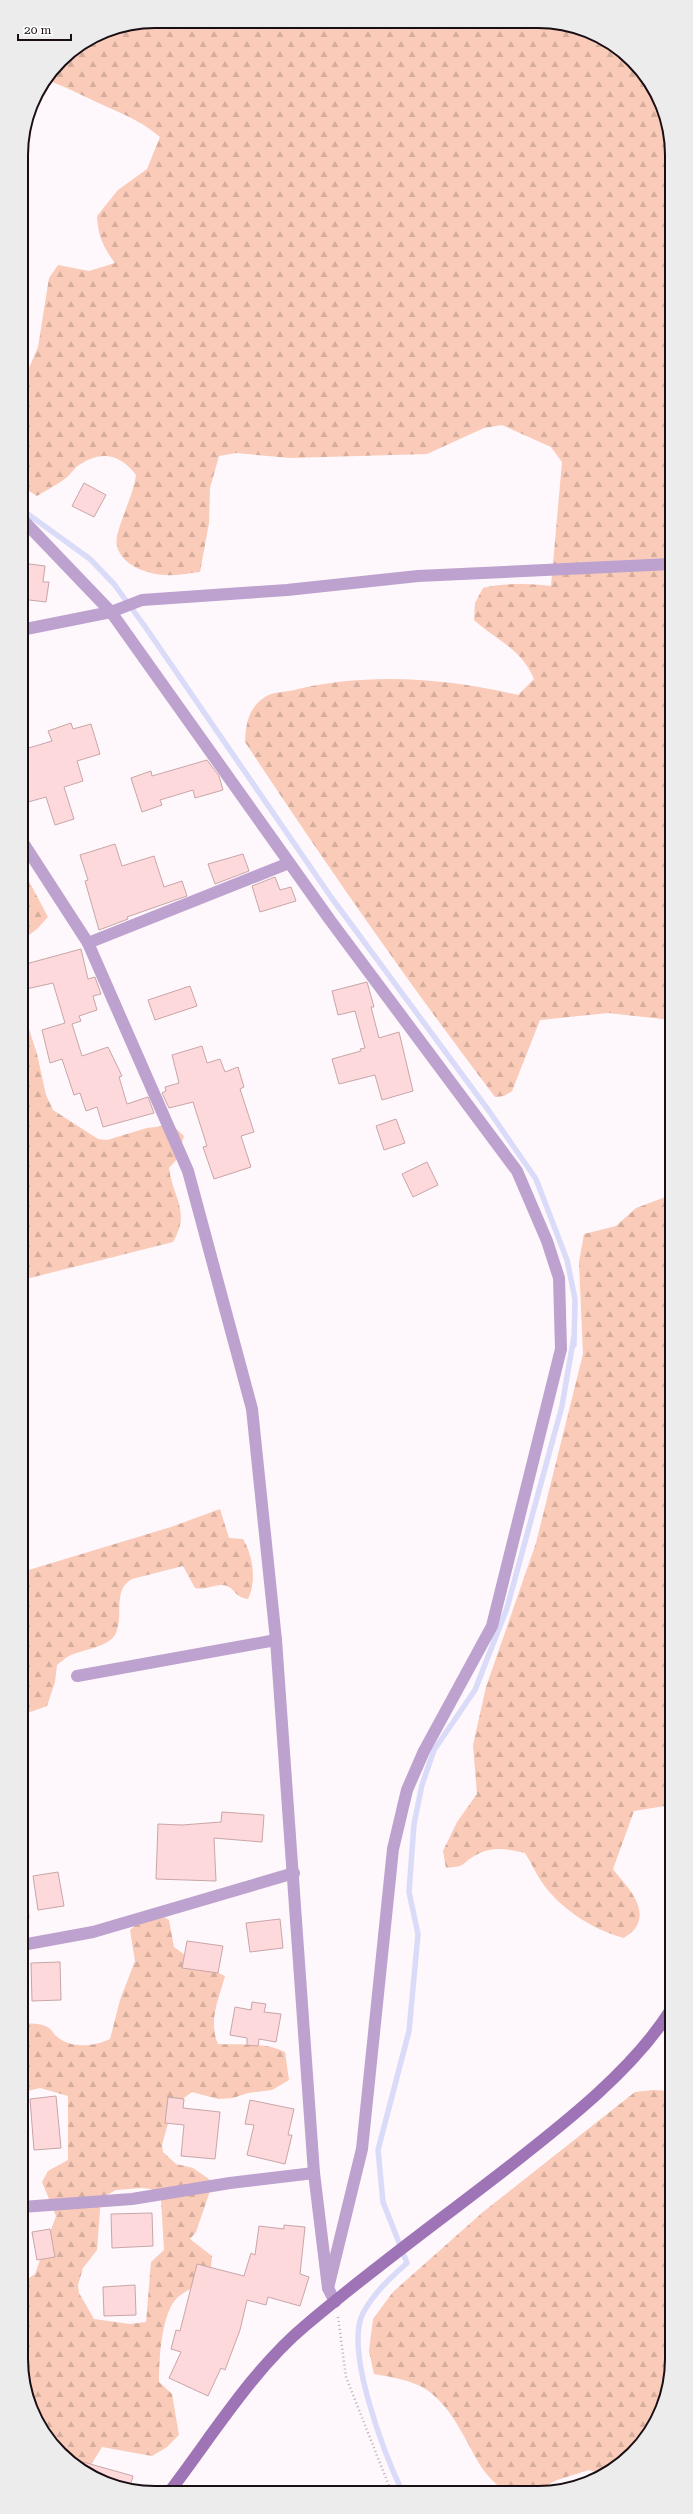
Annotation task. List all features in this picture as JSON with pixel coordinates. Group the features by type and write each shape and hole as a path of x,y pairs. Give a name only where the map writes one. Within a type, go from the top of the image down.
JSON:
{"main road":[{"path":"173,2486 253,2380 305,2325 542,2141 606,2085 662,2025 665,2020"}],"street":[{"path":"28,525 116,610 289,862 517,1171 547,1241 559,1278 560,1348 492,1626 424,1751 407,1790 393,1849 386,1900 362,2149 328,2288"},
{"path":"28,629 116,610 142,600 287,590 418,576 665,564"},
{"path":"28,850 88,943 188,1171 252,1409 276,1640 294,1873 314,2174 328,2288 335,2302"},
{"path":"88,943 289,862"},
{"path":"77,1676 276,1640"},
{"path":"28,1944 93,1932 294,1873"},
{"path":"28,2207 132,2198 230,2183 314,2174"}],"path":[{"path":"335,2302 346,2377 389,2486"}],"green space":[{"path":"147,28 546,28 571,32 608,49 633,71 644,85 652,99 661,122 665,155 665,1019 608,1013 540,1020 512,1091 504,1096 495,1097 398,966 305,832 245,742 247,723 251,711 259,701 268,695 275,693 322,684 378,679 406,679 463,685 518,695 534,679 529,668 515,652 474,620 475,603 483,588 517,584 551,586 562,462 551,447 502,425 484,428 427,454 290,458 236,453 219,456 210,488 209,523 200,572 175,575 149,573 140,570 125,560 120,553 117,545 117,536 135,483 136,475 124,462 110,456 95,457 77,466 63,481 37,496 28,490 28,371 38,347 49,278 58,265 89,271 115,263 107,252 102,241 97,216 118,190 147,169 160,137 125,115 51,82 65,65 85,49 99,41 122,32"},
{"path":"28,879 48,917 37,929 28,936"},
{"path":"28,1026 37,1054 46,1095 53,1110 98,1139 107,1140 147,1128 172,1125 184,1136 177,1159 169,1168 181,1213 181,1222 173,1242 28,1278"},
{"path":"665,1197 665,1806 634,1811 613,1869 634,1896 639,1911 639,1919 636,1927 624,1938 600,1930 567,1909 548,1891 525,1853 500,1849 488,1850 476,1855 461,1865 446,1868 443,1851 457,1822 477,1794 473,1745 486,1687 536,1543 583,1354 579,1262 584,1234 616,1226 636,1208"},
{"path":"220,1509 229,1538 243,1539 249,1553 253,1569 253,1577 251,1592 248,1599 240,1597 230,1588 223,1585 199,1589 195,1588 183,1566 132,1579 126,1584 120,1596 118,1626 113,1638 95,1648 69,1656 57,1665 55,1682 47,1706 28,1713 28,1570 171,1527"},
{"path":"28,1906 30,1918 28,1920"},
{"path":"162,1916 169,1920 174,1947 196,1963 225,1976 214,2018 215,2035 218,2044 261,2045 285,2052 289,2080 272,2090 248,2093 233,2098 218,2099 192,2092 173,2106 162,2145 163,2152 176,2164 193,2168 213,2182 196,2232 190,2239 212,2256 210,2278 189,2289 178,2297 172,2304 162,2337 159,2382 172,2394 179,2435 167,2447 152,2456 102,2447 89,2467 65,2449 49,2429 41,2415 30,2383 28,2359 28,2279 35,2274 56,2216 42,2182 48,2171 68,2160 68,2096 40,2088 28,2091 28,2024 46,2026 61,2040 74,2045 97,2044 110,2039 120,2000 135,1961 130,1930 137,1924","holes":["142,2188 151,2189 161,2200 164,2250 151,2262 146,2322 130,2324 94,2319 79,2293 78,2285 83,2268 97,2250 101,2198 116,2190"]},
{"path":"665,2091 665,2367 663,2383 658,2400 644,2429 633,2443 622,2454 601,2469 595,2472 589,2470 557,2480 547,2485 499,2486 484,2471 445,2406 427,2390 415,2384 401,2379 374,2374 369,2351 373,2319 393,2292 483,2212 635,2092"}],"building":[{"path":"84,483 106,495 94,517 72,506"},
{"path":"28,564 45,566 43,582 49,582 46,602 28,600"},
{"path":"71,723 73,729 91,724 100,754 77,761 83,781 64,787 74,819 55,825 46,797 28,802 28,748 52,741 48,731"},
{"path":"207,760 219,776 223,790 195,798 193,790 160,800 162,805 142,812 131,778 151,771 152,776"},
{"path":"115,844 122,866 154,856 164,887 182,881 187,896 127,917 128,919 99,930 85,881 88,880 80,855"},
{"path":"243,854 249,871 215,884 208,864"},
{"path":"275,877 280,890 291,887 296,901 260,912 252,886"},
{"path":"81,949 88,979 95,977 101,994 93,996 97,1010 79,1016 81,1021 72,1024 82,1056 108,1047 122,1076 119,1077 127,1104 148,1097 154,1113 103,1127 97,1107 86,1111 80,1093 74,1095 62,1059 50,1063 42,1030 65,1023 53,983 28,989 28,963"},
{"path":"367,982 374,1007 371,1007 379,1038 399,1032 413,1091 382,1100 375,1075 339,1084 332,1059 361,1051 360,1049 365,1048 355,1011 338,1015 332,991"},
{"path":"190,986 197,1006 155,1020 148,1000"},
{"path":"202,1046 207,1063 220,1059 225,1072 238,1067 244,1087 240,1089 254,1132 241,1136 251,1167 214,1179 203,1147 207,1146 193,1102 169,1108 162,1093 166,1091 165,1087 179,1083 172,1055"},
{"path":"396,1119 405,1143 384,1150 376,1126"},
{"path":"427,1162 438,1185 413,1197 402,1174"},
{"path":"222,1812 264,1815 262,1842 214,1838 216,1881 156,1879 158,1824 182,1825 221,1822"},
{"path":"58,1872 64,1906 38,1910 33,1876"},
{"path":"280,1919 283,1948 250,1952 246,1923"},
{"path":"187,1941 223,1946 218,1973 182,1968"},
{"path":"60,1962 61,2000 32,2001 31,1963"},
{"path":"252,2002 266,2004 264,2012 281,2014 276,2042 259,2039 258,2046 247,2045 247,2038 230,2035 235,2007 251,2010"},
{"path":"56,2096 61,2148 34,2150 30,2099"},
{"path":"168,2097 184,2099 183,2108 220,2112 215,2159 181,2156 184,2125 165,2123"},
{"path":"250,2100 294,2109 288,2135 292,2135 285,2164 247,2155 254,2125 245,2124"},
{"path":"152,2213 153,2246 112,2248 111,2214"},
{"path":"284,2225 305,2227 300,2274 309,2277 300,2306 268,2297 266,2305 247,2300 240,2330 225,2370 221,2368 208,2396 169,2378 181,2352 171,2349 176,2330 180,2331 197,2264 244,2276 251,2253 255,2255 259,2226 284,2229"},
{"path":"50,2229 55,2257 37,2260 32,2232"},
{"path":"135,2285 136,2315 104,2316 103,2287"},
{"path":"83,2463 133,2476 131,2484 107,2476"}],"waterway":[{"path":"28,514 90,559 114,584 146,628 331,897 489,1111 536,1179 567,1260 575,1299 574,1345 574,1336 562,1406 507,1608 475,1690 434,1750 422,1785 414,1824 409,1892 418,1934 409,2031 378,2150 383,2202 407,2263 377,2292 363,2313 359,2330 359,2351 369,2402 377,2429 400,2486"}]}
